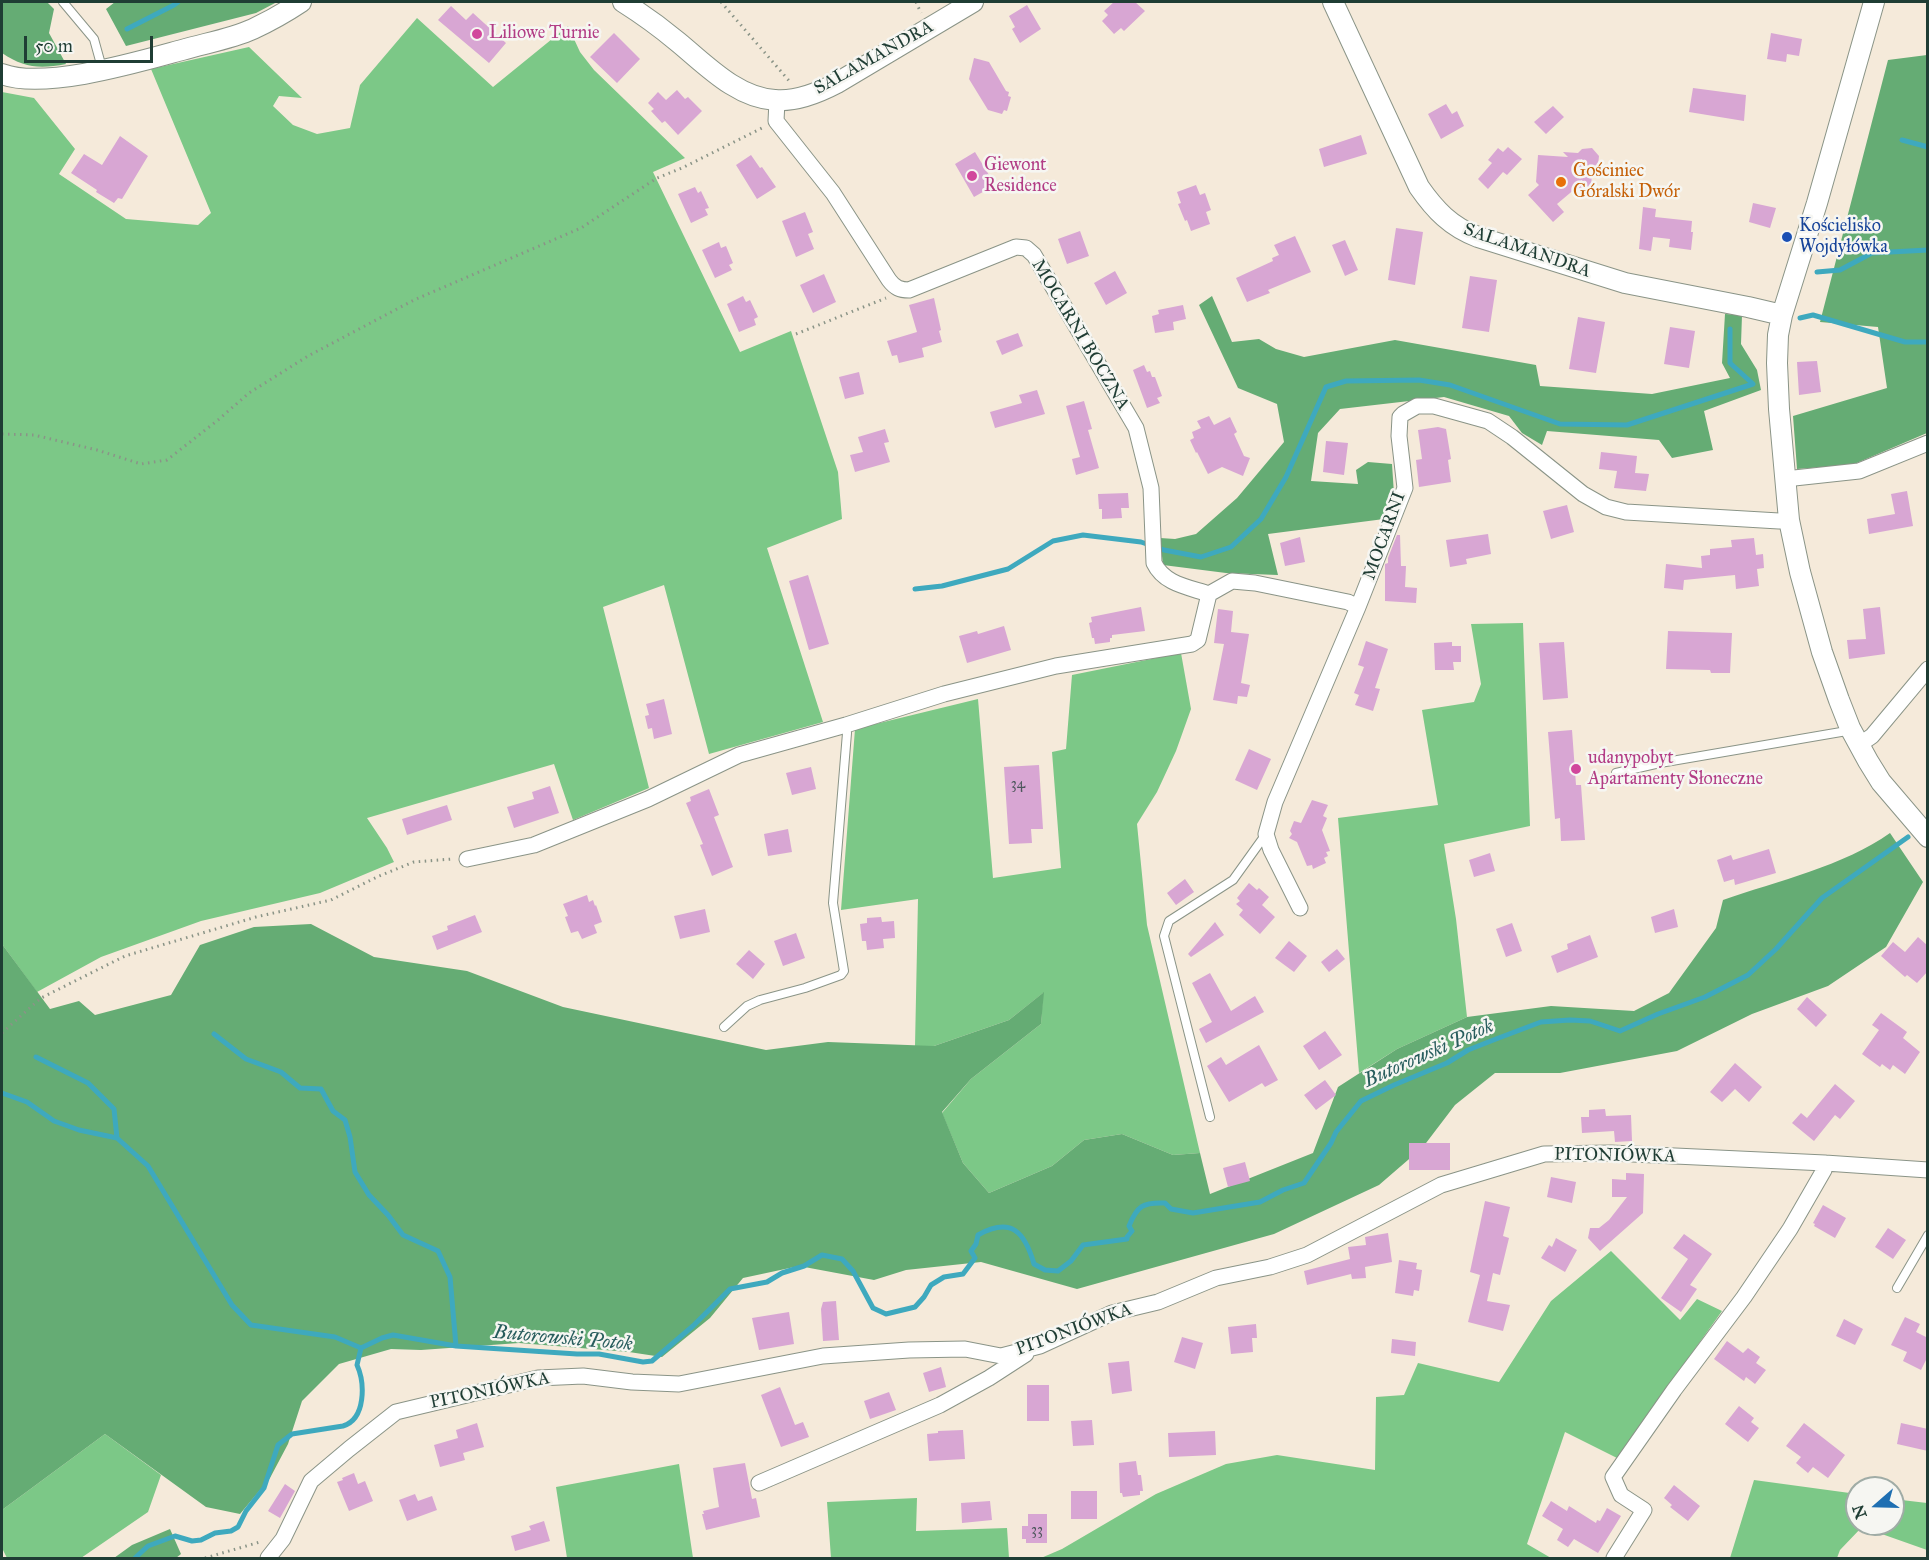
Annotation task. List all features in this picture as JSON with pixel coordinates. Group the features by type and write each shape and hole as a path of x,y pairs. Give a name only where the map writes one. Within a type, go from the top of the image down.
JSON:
{"street":[{"path":"2,74 24,79 49,78 103,70 231,37 276,18 301,2"},
{"name":"SALAMANDRA","path":"622,2 657,25 733,85 751,94 777,101 797,98 837,83 973,2"},
{"name":"SALAMANDRA","path":"1333,2 1419,187 1429,203 1451,224 1478,237 1625,283 1768,310 1782,315"},
{"path":"1874,2 1817,203 1782,315 1778,334 1777,363 1789,520 1800,572 1822,652 1854,737 1881,782 1928,837"},
{"path":"777,101 776,121 833,193 894,286"},
{"name":"MOCARNI BOCZNA","path":"894,286 900,290 909,290 1016,247 1026,248 1034,255 1136,428 1151,488 1154,563 1159,573 1172,582 1209,594"},
{"name":"MOCARNI","path":"1266,834 1275,802 1358,607 1405,488 1399,436 1400,417 1417,406 1434,406 1488,421 1512,437 1583,494 1605,507 1626,512 1789,520"},
{"path":"1785,479 1859,471 1928,442"},
{"path":"467,859 534,845 648,799 740,755 944,694 1056,666 1192,644 1198,640 1209,594 1232,581 1290,590 1348,602 1358,607"},
{"path":"1854,737 1872,736 1928,669"},
{"path":"1266,834 1271,850 1300,908"},
{"name":"PITONIÓWKA","path":"268,1558 285,1535 311,1481 396,1412 538,1378 583,1376 632,1382 679,1384 823,1356 965,1349 1000,1356 1040,1346 1112,1314 1158,1302 1216,1278 1270,1267 1307,1256 1441,1185 1544,1154 1611,1153 1928,1170"},
{"path":"1614,1558 1644,1510 1621,1495 1613,1477 1784,1239 1824,1170 1825,1163"},
{"path":"759,1483 939,1405 989,1378 1040,1346"}],"lane":[{"path":"63,2 94,39 103,70"},
{"path":"724,1027 747,1006 814,985 841,975 844,971 832,903 848,732 846,725"},
{"path":"1616,773 1660,763 1841,732 1854,737"},
{"path":"1210,1117 1164,936 1168,921 1233,880 1266,834"},
{"path":"1897,1288 1928,1234"}],"path":[{"path":"721,2 792,83 797,98"},
{"path":"2,434 34,435 97,450 141,465 167,460 192,442 249,393 308,356 414,300 581,228 657,178 776,121"},
{"path":"796,334 887,297 894,286"},
{"path":"2,1033 41,998 125,956 256,917 331,900 379,876 414,862 467,859"},
{"path":"205,1558 285,1535"}],"green space":[{"path":"2,2 47,2 54,9 49,33 66,64 32,66 18,62 2,53"},
{"path":"115,2 277,2 256,13 126,46 106,9"},
{"path":"417,18 493,87 568,26 580,52 594,70 685,158 653,172 740,352 791,331 838,472 842,519 767,548 823,722 709,754 664,585 603,607 649,788 573,820 554,764 367,818 394,862 320,893 201,921 101,957 37,992 2,944 2,92 34,98 75,149 59,174 126,219 198,225 211,213 151,69 249,47 302,98 279,96 273,106 293,125 317,134 350,128 360,85"},
{"path":"1927,55 1927,433 1852,465 1797,469 1793,416 1887,388 1878,327 1820,322 1888,60"},
{"path":"1212,296 1232,342 1259,339 1276,349 1304,357 1395,340 1536,365 1540,386 1652,394 1730,378 1722,363 1725,314 1742,315 1741,344 1757,370 1761,390 1704,411 1713,450 1672,458 1659,440 1547,431 1542,445 1522,433 1509,416 1444,397 1340,409 1318,433 1311,481 1358,484 1356,470 1368,462 1392,464 1394,494 1384,519 1268,534 1278,575 1226,573 1163,565 1160,538 1175,539 1196,534 1237,498 1284,442 1277,404 1238,388 1199,305"},
{"path":"1523,623 1530,826 1444,844 1456,919 1467,1017 1397,1049 1359,1073 1338,818 1438,805 1422,710 1474,702 1481,684 1471,624"},
{"path":"1181,653 1191,709 1176,751 1157,792 1137,824 1147,925 1200,1153 1173,1155 1122,1134 1084,1140 1052,1166 989,1193 963,1163 942,1113 971,1079 1041,1024 1043,993 1009,1020 934,1046 915,1046 918,899 841,910 855,729 978,699 993,878 1061,868 1052,752 1066,749 1072,675"},
{"path":"1890,833 1923,882 1886,947 1828,986 1752,1014 1677,1051 1560,1073 1495,1073 1455,1105 1423,1147 1379,1185 1274,1234 1077,1289 981,1262 906,1270 874,1280 799,1266 743,1278 710,1318 662,1357 519,1343 421,1350 391,1349 339,1364 302,1401 288,1444 270,1478 240,1514 206,1507 105,1434 2,1510 2,944 50,1009 79,1001 95,1015 171,995 200,945 254,927 311,924 374,957 467,971 563,1007 766,1050 828,1042 934,1046 1009,1020 1044,992 1041,1024 971,1079 942,1112 963,1163 989,1193 1052,1166 1084,1140 1122,1134 1173,1155 1200,1153 1210,1194 1313,1153 1338,1087 1397,1049 1467,1017 1551,1006 1634,1011 1669,993 1716,928 1723,900 1831,864 1872,845"},
{"path":"1611,1251 1680,1320 1697,1299 1722,1311 1617,1458 1565,1432 1527,1544 1551,1558 1041,1558 1062,1549 1156,1494 1226,1464 1277,1455 1375,1470 1376,1397 1404,1395 1418,1363 1499,1382 1551,1301"},
{"path":"105,1434 161,1475 148,1512 81,1558 7,1558 2,1548 2,1510"},
{"path":"679,1464 693,1558 567,1558 556,1487"},
{"path":"1754,1480 1845,1492 1845,1536 1853,1536 1840,1550 1837,1558 1730,1558"},
{"path":"917,1498 916,1531 1007,1528 1009,1558 831,1558 827,1502"},
{"path":"1905,1500 1927,1503 1927,1550 1887,1536 1905,1536"},
{"path":"170,1529 181,1554 176,1558 114,1558 132,1545"}],"building":[{"path":"1114,2 1135,2 1145,11 1124,31 1121,28 1114,34 1102,21 1108,15 1104,11"},
{"path":"1027,5 1041,29 1020,43 1012,29 1015,27 1009,16"},
{"name":"Liliowe Turnie","path":"451,6 466,20 473,13 506,43 489,63 438,20"},
{"path":"614,33 640,59 617,83 590,57"},
{"path":"1771,33 1802,39 1799,56 1787,54 1786,62 1767,59"},
{"path":"974,58 989,62 1006,91 1009,92 1008,96 1011,97 1007,111 1004,110 1002,114 988,110 969,79"},
{"path":"1693,88 1746,95 1744,121 1689,112"},
{"path":"677,90 702,111 678,135 665,121 662,123 651,111 654,109 648,103 658,92 666,100"},
{"path":"1446,104 1452,114 1457,111 1464,126 1441,139 1428,114"},
{"path":"1553,106 1564,117 1546,134 1534,122"},
{"path":"1361,135 1367,154 1324,167 1319,149"},
{"path":"120,136 148,156 122,199 118,198 114,203 71,173 84,154 102,165"},
{"path":"1508,147 1522,159 1507,175 1503,172 1488,189 1478,179 1492,163 1488,160 1498,148 1503,152"},
{"path":"1592,148 1599,156 1598,165 1592,171 1591,190 1576,188 1557,204 1564,212 1553,222 1528,195 1539,185 1536,182 1538,155 1568,157 1563,152 1578,153 1582,149"},
{"path":"975,152 995,185 974,197 955,164"},
{"path":"751,155 776,187 757,199 736,165"},
{"path":"1196,185 1200,195 1205,193 1211,210 1206,212 1210,224 1191,231 1178,204 1181,203 1177,192"},
{"path":"695,187 698,193 701,191 709,208 705,209 708,215 691,223 678,194"},
{"path":"1753,203 1776,208 1770,228 1749,222"},
{"path":"1643,207 1656,209 1655,217 1692,221 1691,250 1669,247 1670,239 1653,237 1651,251 1639,249"},
{"path":"805,212 813,232 808,234 814,249 796,257 782,221"},
{"path":"1396,228 1423,232 1415,285 1388,280"},
{"path":"1080,231 1089,256 1067,264 1058,239"},
{"path":"1295,236 1311,272 1268,290 1270,293 1247,302 1236,278 1273,261 1272,258 1279,255 1274,245"},
{"path":"1345,240 1358,270 1345,276 1332,245"},
{"path":"719,242 721,248 726,246 733,263 729,265 732,270 715,278 702,250"},
{"path":"1115,271 1127,293 1106,305 1094,283"},
{"path":"824,274 836,302 813,313 800,285"},
{"path":"1470,276 1497,280 1489,332 1462,328"},
{"path":"743,296 746,302 750,300 758,317 754,319 756,325 739,332 727,304"},
{"path":"934,298 942,342 922,348 924,357 899,363 897,355 892,356 887,341 917,332 909,305"},
{"path":"1183,305 1186,319 1173,322 1174,330 1155,333 1152,316 1159,314 1158,310"},
{"path":"1578,317 1605,322 1596,373 1569,369"},
{"path":"1670,327 1695,331 1689,368 1664,364"},
{"path":"1018,333 1023,346 1002,355 996,341"},
{"path":"1817,361 1821,392 1799,395 1797,362"},
{"path":"1144,365 1147,372 1150,371 1152,377 1155,377 1162,396 1157,398 1160,403 1147,408 1133,370"},
{"path":"859,372 864,394 845,399 839,377"},
{"path":"1037,390 1045,414 995,428 990,412 1022,403 1019,395"},
{"path":"1084,401 1092,429 1088,430 1099,468 1076,475 1072,459 1080,457 1066,406"},
{"path":"1209,416 1214,425 1230,417 1237,432 1234,434 1244,456 1250,458 1243,476 1222,467 1208,474 1196,453 1190,440 1194,438 1192,432 1201,428 1197,421"},
{"path":"1438,427 1446,429 1451,459 1448,460 1451,482 1419,487 1416,460 1422,459 1418,430"},
{"path":"885,429 889,442 884,443 890,462 855,472 850,455 863,452 858,437"},
{"path":"1326,441 1348,443 1344,475 1323,472"},
{"path":"1601,452 1637,456 1635,473 1649,474 1646,491 1614,488 1617,471 1599,469"},
{"path":"1907,491 1913,526 1869,534 1867,519 1895,514 1891,494"},
{"path":"1128,493 1129,508 1121,508 1122,518 1102,519 1098,494"},
{"path":"1567,505 1574,532 1551,539 1543,511"},
{"path":"1488,534 1491,554 1466,559 1467,564 1450,567 1446,540"},
{"path":"1397,535 1400,535 1401,566 1406,566 1405,587 1417,588 1416,603 1385,601 1385,564 1388,563"},
{"path":"1300,537 1305,562 1285,566 1280,543"},
{"path":"1754,538 1756,555 1763,554 1764,568 1757,569 1759,586 1736,589 1735,575 1684,580 1683,590 1664,588 1666,564 1702,568 1701,556 1710,555 1710,549 1732,547 1731,540"},
{"path":"808,575 829,644 809,650 789,581"},
{"path":"1141,607 1145,631 1112,635 1110,642 1095,644 1089,623 1092,622 1091,617"},
{"path":"1880,607 1885,654 1849,659 1847,640 1866,639 1863,609"},
{"path":"1218,609 1233,611 1231,632 1249,634 1241,683 1250,685 1247,697 1238,696 1237,704 1213,700 1224,644 1214,643"},
{"path":"1004,626 1011,650 967,663 959,636 977,631 978,634"},
{"path":"1668,631 1732,633 1730,673 1666,669"},
{"path":"1366,641 1388,649 1375,688 1380,689 1373,711 1355,705 1359,695 1354,693 1364,667 1358,665"},
{"path":"1452,642 1452,646 1461,646 1461,662 1453,662 1454,670 1435,670 1434,643"},
{"path":"1564,642 1568,698 1543,700 1539,643"},
{"path":"664,699 672,734 654,739 652,728 648,729 645,716 649,715 646,704"},
{"path":"1572,730 1576,785 1581,785 1585,840 1561,841 1560,818 1555,819 1548,732"},
{"path":"1249,749 1271,759 1257,790 1235,780"},
{"path":"1039,765 1043,829 1031,829 1032,843 1009,844 1004,767"},
{"path":"811,767 816,789 792,795 786,773"},
{"path":"550,786 559,813 514,828 507,807 534,799 532,792"},
{"path":"709,789 719,815 714,817 733,867 712,876 700,845 703,844 686,803 691,801 690,797"},
{"path":"1312,800 1328,805 1323,816 1327,818 1322,830 1330,851 1326,852 1328,856 1324,858 1326,863 1313,869 1312,865 1307,866 1297,842 1289,838 1294,821 1301,823"},
{"path":"447,805 452,820 407,835 402,819"},
{"path":"788,829 792,852 768,856 764,834"},
{"path":"1769,849 1776,873 1735,885 1734,879 1724,882 1717,860 1731,855 1733,860"},
{"path":"1490,853 1495,871 1474,877 1469,860"},
{"path":"1185,879 1194,892 1176,905 1167,893"},
{"path":"1249,883 1269,897 1262,905 1275,917 1260,934 1239,915 1243,910 1236,904 1240,901 1237,898"},
{"path":"587,895 589,902 593,900 596,905 602,922 594,925 597,933 582,939 578,931 571,933 563,904"},
{"path":"705,909 710,932 680,939 674,916"},
{"path":"1674,909 1678,927 1655,933 1651,917"},
{"path":"475,915 482,932 437,950 432,936 448,930 447,926"},
{"path":"881,917 882,922 894,921 895,938 883,939 884,948 867,950 866,941 862,941 860,924 867,923 867,918"},
{"path":"1215,922 1224,935 1191,957 1188,954"},
{"path":"1512,923 1522,951 1506,957 1496,929"},
{"path":"796,933 805,958 783,966 774,941"},
{"path":"1590,935 1598,957 1557,973 1551,956 1568,949 1567,944"},
{"path":"1918,937 1928,946 1928,971 1917,983 1907,975 1905,977 1881,956 1893,942 1905,952"},
{"path":"1289,941 1307,956 1294,972 1275,958"},
{"path":"1337,949 1345,959 1329,972 1321,962"},
{"path":"749,950 765,964 753,979 736,964"},
{"path":"1210,973 1231,1011 1255,996 1264,1012 1206,1043 1199,1029 1212,1022 1192,983"},
{"path":"1807,997 1827,1015 1816,1027 1797,1009"},
{"path":"1881,1013 1907,1032 1903,1038 1920,1052 1905,1074 1893,1065 1890,1070 1882,1064 1880,1067 1862,1054 1879,1030 1872,1025"},
{"path":"1325,1031 1342,1055 1319,1070 1303,1046"},
{"path":"1259,1045 1278,1080 1265,1087 1262,1083 1229,1102 1207,1066 1221,1057 1226,1065"},
{"path":"1735,1063 1762,1087 1749,1102 1735,1089 1722,1102 1710,1092"},
{"path":"1325,1080 1336,1095 1316,1110 1304,1095"},
{"path":"1835,1084 1855,1101 1840,1119 1835,1115 1814,1141 1792,1123 1801,1113 1807,1118"},
{"path":"1605,1109 1606,1116 1631,1115 1632,1141 1615,1142 1614,1131 1582,1133 1581,1117 1589,1117 1589,1110"},
{"path":"1409,1143 1450,1143 1450,1170 1409,1170"},
{"path":"1245,1162 1250,1181 1228,1187 1223,1168"},
{"path":"1626,1173 1644,1174 1643,1213 1600,1251 1588,1238 1590,1228 1599,1228 1609,1220 1627,1197 1612,1197 1612,1179 1626,1180"},
{"path":"1551,1177 1576,1182 1572,1203 1547,1197"},
{"path":"1485,1201 1510,1207 1503,1236 1509,1238 1500,1275 1493,1273 1487,1301 1510,1305 1503,1331 1468,1322 1480,1275 1470,1272"},
{"path":"1823,1205 1846,1218 1835,1238 1814,1226 1813,1223"},
{"path":"1888,1228 1906,1240 1893,1259 1875,1247"},
{"path":"1388,1233 1392,1262 1365,1267 1366,1278 1352,1279 1351,1274 1307,1285 1304,1271 1350,1259 1348,1247 1366,1245 1365,1237"},
{"path":"1684,1234 1712,1254 1690,1285 1697,1289 1681,1312 1661,1298 1688,1259 1673,1248"},
{"path":"1556,1238 1577,1250 1565,1272 1541,1258 1549,1245 1552,1247"},
{"path":"1399,1260 1417,1263 1416,1269 1422,1270 1419,1291 1414,1290 1413,1296 1395,1293"},
{"path":"836,1301 839,1340 823,1341 821,1309 823,1302"},
{"path":"789,1312 794,1344 759,1350 752,1318"},
{"path":"1905,1317 1920,1324 1916,1332 1928,1338 1928,1356 1921,1370 1903,1361 1907,1352 1891,1345"},
{"path":"1844,1319 1863,1329 1855,1345 1836,1336"},
{"path":"1256,1324 1257,1338 1252,1338 1253,1352 1231,1354 1228,1327"},
{"path":"1182,1337 1203,1343 1195,1369 1174,1362"},
{"path":"1392,1339 1416,1342 1415,1356 1391,1353"},
{"path":"1727,1341 1743,1353 1748,1348 1760,1357 1756,1363 1766,1370 1755,1384 1746,1377 1744,1381 1714,1359"},
{"path":"1129,1361 1132,1391 1112,1394 1108,1363"},
{"path":"941,1367 946,1387 929,1392 923,1373"},
{"path":"1027,1385 1049,1385 1049,1421 1027,1421"},
{"path":"780,1387 795,1425 803,1422 809,1437 781,1447 761,1395"},
{"path":"889,1392 896,1410 870,1419 864,1401"},
{"path":"1739,1406 1754,1418 1751,1422 1759,1428 1748,1442 1725,1424"},
{"path":"1092,1420 1094,1445 1073,1446 1071,1421"},
{"path":"477,1423 484,1447 463,1453 465,1460 440,1467 434,1445 458,1438 456,1430"},
{"path":"1804,1423 1845,1455 1828,1478 1813,1467 1808,1473 1796,1463 1801,1457 1786,1446"},
{"path":"1901,1423 1928,1429 1928,1451 1897,1444"},
{"path":"963,1430 965,1459 929,1461 927,1434"},
{"path":"1215,1431 1216,1455 1169,1457 1168,1433"},
{"path":"1136,1461 1143,1491 1140,1491 1140,1495 1123,1497 1120,1493 1119,1463"},
{"path":"745,1463 752,1499 756,1498 760,1517 706,1530 703,1511 719,1507 713,1468"},
{"path":"354,1473 358,1484 365,1481 373,1501 349,1511 337,1482"},
{"path":"285,1484 295,1491 280,1518 268,1511"},
{"path":"1674,1485 1700,1506 1688,1521 1670,1507 1672,1505 1664,1498"},
{"path":"1071,1491 1097,1491 1097,1519 1071,1519"},
{"path":"415,1494 418,1501 432,1496 437,1510 407,1521 399,1500"},
{"path":"990,1501 992,1520 962,1523 961,1503"},
{"path":"1551,1501 1567,1511 1569,1506 1596,1523 1597,1520 1600,1521 1607,1508 1621,1516 1598,1553 1574,1539 1568,1547 1557,1540 1563,1529 1542,1516"},
{"path":"1028,1514 1047,1514 1047,1543 1026,1543 1026,1539 1022,1539 1022,1526 1028,1526"},
{"path":"544,1521 550,1541 515,1551 511,1536 531,1530 529,1526"}],"waterway":[{"path":"127,29 178,2"},
{"path":"1902,140 1928,147"},
{"path":"1817,272 1840,270 1872,253 1928,250"},
{"path":"1800,318 1813,315 1905,342 1928,342"},
{"path":"915,589 942,586 1008,569 1053,541 1083,535 1141,542 1164,550 1201,557 1231,547 1261,519 1286,477 1326,387 1346,381 1419,380 1450,385 1560,424 1627,425 1753,384 1730,363 1730,329"},
{"name":"Butorowski Potok","path":"135,1558 148,1546 175,1536 192,1541 201,1540 215,1533 231,1531 238,1527 246,1511 264,1488 278,1445 292,1434 343,1426 356,1416 362,1400 360,1373 357,1365 361,1348 382,1338 393,1335 456,1346 599,1354 643,1362 652,1361 693,1326 730,1289 767,1282 782,1273 804,1266 822,1255 842,1259 853,1271 873,1308 886,1314 915,1307 931,1285 944,1277 963,1274 975,1258 971,1251 978,1235 1000,1227 1008,1228 1021,1236 1034,1264 1045,1270 1058,1271 1071,1261 1083,1245 1127,1239 1132,1231 1129,1226 1135,1214 1142,1207 1151,1203 1165,1203 1171,1209 1193,1213 1260,1202 1283,1190 1304,1183 1336,1132 1361,1101 1447,1063 1468,1050 1541,1022 1590,1021 1620,1031 1705,997 1748,975 1776,949 1822,898 1908,837"},
{"path":"214,1034 246,1059 281,1072 300,1088 321,1089 333,1111 345,1120 355,1172 369,1195 403,1235 438,1251 450,1277 456,1346"},
{"path":"36,1057 88,1083 114,1109 117,1138 148,1166 232,1305 251,1325 335,1337 361,1348"},
{"path":"2,1093 27,1102 54,1121 79,1130 117,1138"}],"place":[{"name":"Liliowe Turnie","path":"477,34"},
{"name":"Giewont Residence","path":"972,176"},
{"name":"Gościniec Góralski Dwór","path":"1561,182"},
{"name":"Kościelisko Wojdyłówka","path":"1787,237"},
{"name":"udanypobyt Apartamenty Słoneczne","path":"1576,769"}]}
